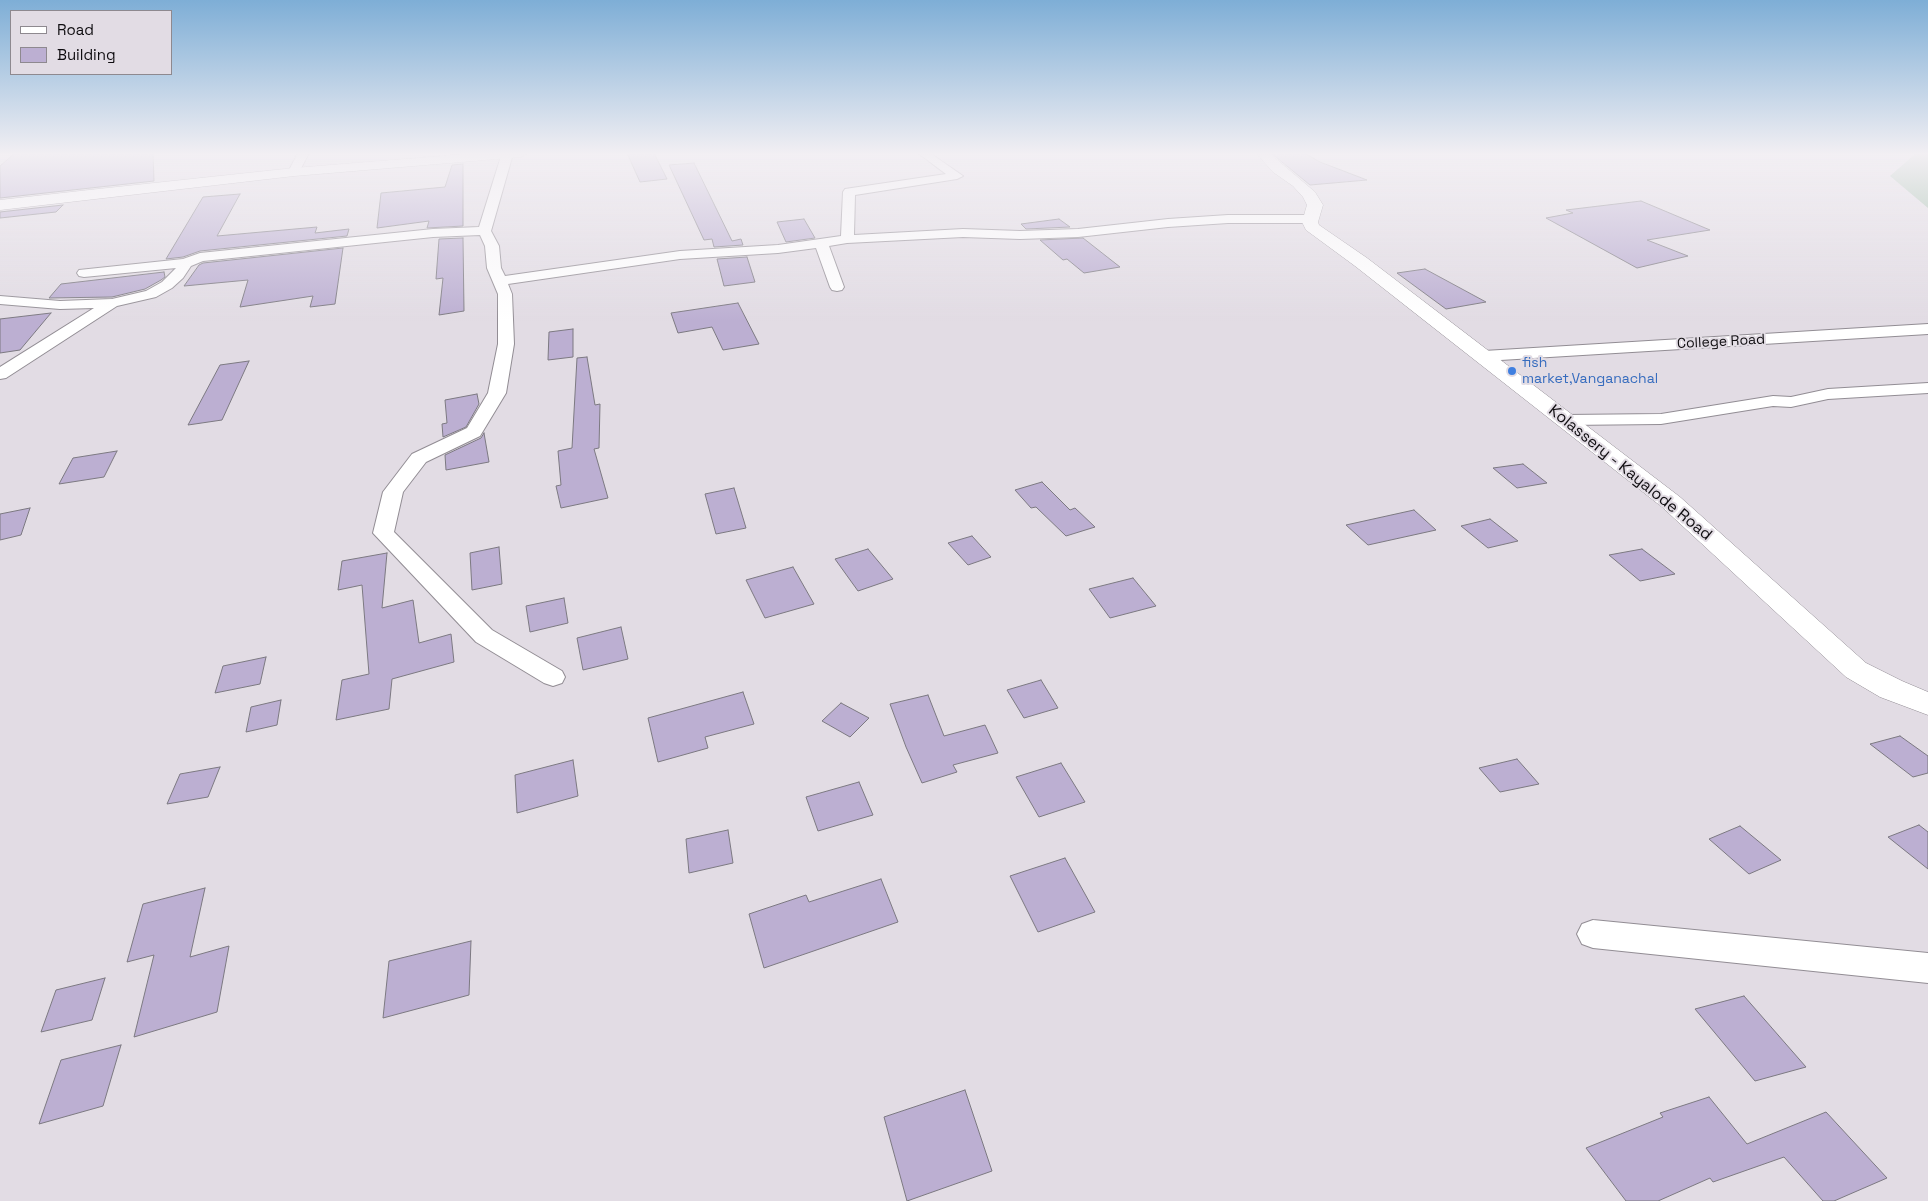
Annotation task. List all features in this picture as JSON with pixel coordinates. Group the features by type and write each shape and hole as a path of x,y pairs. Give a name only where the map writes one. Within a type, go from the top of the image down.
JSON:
{"main road":[{"path":"1311,218 1313,209"},
{"name":"Kolassery - Kayalode Road","path":"1311,218 1312,228 1362,262 1671,502 1856,670 1891,689 1928,704"}],"street":[{"path":"493,209 484,231 492,246 494,268 505,294 506,344 497,393 474,432 419,458 393,492 383,533 484,636 553,677"},
{"path":"847,238 848,209"},
{"path":"500,281 670,256 778,249 847,238 870,239 963,233 1020,235 1078,233 1178,222 1311,218"},
{"path":"0,300 60,304 112,303 151,294 167,285 178,275 186,263 192,259 213,255 433,233 484,231"},
{"path":"821,243 837,287"},
{"path":"84,274 186,263"},
{"path":"0,374 112,303"},
{"name":"College Road","path":"1484,356 1928,330"},
{"path":"1566,420 1661,419 1773,401 1791,402 1828,394 1928,388"},
{"path":"1593,934 1928,968"}],"building":[{"path":"27,209 59,209 56,212 0,218 0,212"},
{"path":"196,209 232,209 217,236 317,227 315,233 349,229 347,236 200,251 183,257 166,259"},
{"path":"379,209 463,209 463,226 427,228 429,221 377,228"},
{"path":"690,209 716,209 732,241 741,239 743,245 714,247 712,239 704,240"},
{"path":"1660,209 1710,230 1647,240 1688,256 1637,268 1546,218 1573,213 1566,210"},
{"path":"804,219 815,238 786,242 777,222"},
{"path":"1059,219 1070,227 1026,229 1021,224"},
{"path":"463,238 464,311 439,315 443,278 436,279 439,239"},
{"path":"1083,238 1120,267 1084,273 1067,259 1063,260 1040,240"},
{"path":"343,248 335,304 310,307 313,296 240,307 248,280 184,286 199,265 203,263"},
{"path":"747,257 755,282 724,286 717,259"},
{"path":"1425,269 1486,302 1446,309 1397,273"},
{"path":"164,272 165,277 145,289 112,297 49,298 61,284"},
{"path":"738,303 759,344 723,350 712,327 678,333 671,313"},
{"path":"51,313 20,350 0,353 0,319"},
{"path":"573,329 573,357 548,360 549,332"},
{"path":"587,357 595,405 600,404 599,448 594,449 608,498 561,508 556,486 561,485 558,451 572,448 577,358"},
{"path":"249,361 222,420 188,425 220,365"},
{"path":"477,394 479,404 466,427 443,437 442,424 447,423 445,400"},
{"path":"484,433 489,462 446,470 445,455 481,438"},
{"path":"117,451 104,477 59,484 73,458"},
{"path":"1523,464 1547,483 1517,488 1493,468"},
{"path":"1042,482 1070,510 1075,508 1095,527 1066,536 1036,507 1031,508 1015,490"},
{"path":"734,488 746,528 716,534 705,494"},
{"path":"30,508 21,535 0,540 0,514"},
{"path":"1414,510 1436,530 1368,545 1346,525"},
{"path":"1490,519 1518,541 1488,548 1461,526"},
{"path":"972,536 991,557 968,565 948,543"},
{"path":"499,547 502,584 472,590 470,553"},
{"path":"868,549 893,579 858,591 835,559"},
{"path":"1642,549 1675,574 1640,581 1609,555"},
{"path":"387,553 382,608 413,600 419,643 451,634 454,662 392,679 389,709 336,720 342,680 369,674 362,585 338,590 342,561"},
{"path":"793,567 814,604 765,618 746,580"},
{"path":"1133,578 1156,606 1110,618 1089,589"},
{"path":"564,598 568,623 530,632 526,606"},
{"path":"621,627 628,659 583,670 577,638"},
{"path":"266,657 260,684 215,693 223,666"},
{"path":"1041,680 1058,708 1024,718 1007,690"},
{"path":"743,692 754,724 705,737 708,748 658,762 648,718"},
{"path":"928,695 944,736 985,725 998,753 953,765 957,772 922,783 890,704"},
{"path":"281,700 277,725 246,732 251,707"},
{"path":"841,703 869,718 850,737 822,721"},
{"path":"1900,736 1928,756 1928,773 1913,777 1870,744"},
{"path":"1517,759 1539,784 1500,792 1479,768"},
{"path":"573,760 578,796 517,813 515,775"},
{"path":"1061,763 1085,802 1039,817 1016,777"},
{"path":"220,767 208,797 167,804 180,774"},
{"path":"859,782 873,815 818,831 806,797"},
{"path":"1919,825 1928,832 1928,869 1888,837"},
{"path":"1740,826 1781,860 1749,874 1709,839"},
{"path":"728,830 733,863 689,873 686,839"},
{"path":"1065,858 1095,912 1038,932 1010,876"},
{"path":"881,879 898,922 764,968 749,914 806,895 809,902"},
{"path":"205,888 190,957 229,946 217,1012 134,1037 154,955 127,962 143,904"},
{"path":"471,941 469,995 383,1018 389,961"},
{"path":"105,978 92,1020 41,1032 56,990"},
{"path":"1744,996 1806,1067 1755,1081 1695,1009"},
{"path":"121,1045 103,1106 39,1124 61,1060"},
{"path":"965,1090 992,1171 907,1201 884,1117"},
{"path":"1709,1097 1747,1144 1826,1112 1887,1178 1834,1201 1823,1201 1784,1157 1713,1182 1710,1178 1658,1201 1626,1201 1586,1148 1663,1117 1660,1113"}],"place":[{"name":"fish market,Vanganachal","path":"1512,371"}]}
